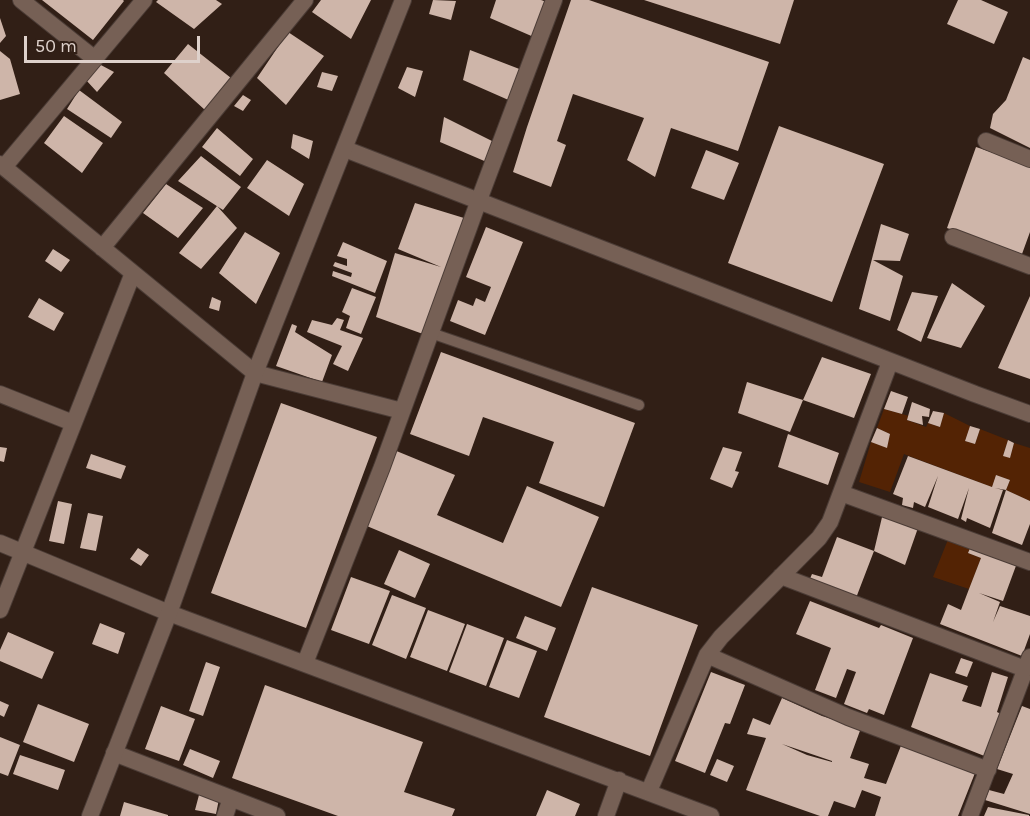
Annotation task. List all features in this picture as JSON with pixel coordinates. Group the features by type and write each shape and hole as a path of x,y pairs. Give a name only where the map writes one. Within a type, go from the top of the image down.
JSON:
{"street":[{"path":"21,0 94,59"},
{"path":"144,0 2,166 255,373 402,411"},
{"path":"102,248 305,0"},
{"path":"90,816 169,613 255,373 403,0"},
{"path":"305,663 402,411 554,0"},
{"path":"986,141 1030,159"},
{"path":"345,150 479,200 890,362 1030,414"},
{"path":"953,237 1030,266"},
{"path":"0,610 133,273"},
{"path":"649,791 707,655 721,637 819,538 830,522 890,362"},
{"path":"0,394 74,423"},
{"path":"841,494 1030,562"},
{"path":"0,543 169,613 711,816"},
{"path":"781,576 1028,663 970,816"},
{"path":"707,655 848,717 988,770"},
{"path":"114,753 277,816"},
{"path":"606,816 619,780"},
{"path":"225,816 231,798"}],"lane":[{"path":"431,333 639,405"}],"shaded area":[{"path":"884,409 909,416 907,420 926,427 928,423 940,427 944,413 970,426 965,441 975,444 980,429 1008,440 1003,455 1010,458 1014,443 1030,448 1030,501 1006,490 1010,480 996,475 992,487 904,454 890,492 859,482 871,442 887,447 890,434 877,428"},
{"path":"949,537 971,546 968,553 981,558 969,589 933,577"}],"building":[{"path":"42,0 123,0 124,1 93,40"},
{"path":"158,0 216,0 222,4 194,29 156,2"},
{"path":"321,0 371,0 351,39 312,12"},
{"path":"433,0 456,1 451,20 429,14"},
{"path":"496,0 541,0 550,3 536,38 490,18"},
{"path":"571,0 589,0 769,62 738,151 671,128 655,177 627,160 644,118 573,94 557,141 566,145 551,187 513,172"},
{"path":"644,0 794,0 780,44"},
{"path":"958,0 981,0 1008,12 994,44 947,24"},
{"path":"0,18 6,36 0,43"},
{"path":"288,32 324,56 286,105 257,78"},
{"path":"188,44 231,78 205,110 164,73"},
{"path":"470,50 522,70 513,102 463,80"},
{"path":"0,51 10,59 20,94 0,100"},
{"path":"1023,57 1030,60 1030,148 990,128 993,114 1006,100"},
{"path":"99,64 114,72 97,92 86,80"},
{"path":"407,67 423,71 415,97 398,88"},
{"path":"322,72 338,76 332,91 317,87"},
{"path":"79,90 122,122 111,138 67,109"},
{"path":"243,95 251,100 243,111 234,106"},
{"path":"64,116 103,143 82,173 44,143"},
{"path":"444,117 498,144 489,163 440,142"},
{"path":"779,126 884,164 832,302 728,263"},
{"path":"217,128 253,159 240,176 202,147"},
{"path":"293,134 313,141 309,159 291,148"},
{"path":"976,147 1030,165 1030,232 1022,254 947,228"},
{"path":"706,150 739,163 724,200 691,188"},
{"path":"201,156 241,187 223,210 178,181"},
{"path":"267,160 304,184 289,216 247,188"},
{"path":"166,184 203,208 178,238 143,213"},
{"path":"415,203 464,218 423,334 376,317 395,253 441,267 398,249"},
{"path":"217,206 237,228 201,269 179,253"},
{"path":"881,224 909,234 900,261 873,260 903,276 890,321 859,309"},
{"path":"486,227 523,242 485,335 450,321 458,300 473,306 476,298 485,302 491,287 466,277"},
{"path":"245,232 280,253 256,304 219,273"},
{"path":"343,242 387,261 375,293 332,276 333,271 351,277 352,273 333,266 335,262 347,266 347,259 337,256"},
{"path":"53,249 70,260 61,272 45,261"},
{"path":"952,283 985,306 961,348 927,338"},
{"path":"352,288 376,297 361,334 346,328 350,316 342,312"},
{"path":"912,292 938,296 921,342 897,330"},
{"path":"1030,296 1030,379 998,368"},
{"path":"212,297 221,301 219,311 209,308"},
{"path":"39,298 64,313 54,331 28,317"},
{"path":"337,318 344,320 340,330 363,338 348,371 333,364 342,346 307,332 312,320 332,325"},
{"path":"292,324 297,326 295,332 332,355 322,382 276,366"},
{"path":"441,352 635,423 604,507 539,483 554,442 483,417 469,456 410,434"},
{"path":"822,357 871,374 854,418 803,400"},
{"path":"747,382 803,400 790,432 738,413"},
{"path":"891,391 908,397 902,414 884,409"},
{"path":"912,402 930,409 929,417 922,416 923,425 907,420"},
{"path":"281,403 377,437 306,628 211,593"},
{"path":"933,411 944,413 940,427 928,423"},
{"path":"970,426 980,429 975,444 965,441"},
{"path":"877,428 890,434 887,448 871,442"},
{"path":"788,434 839,453 828,485 778,467"},
{"path":"1008,440 1014,443 1010,458 1003,456"},
{"path":"0,447 7,448 4,462 0,461"},
{"path":"723,447 742,452 735,471 739,472 732,488 710,479"},
{"path":"394,450 455,475 437,515 503,543 527,486 599,517 561,607 362,524"},
{"path":"91,454 126,466 121,479 86,468"},
{"path":"908,456 992,487 996,475 1010,480 1006,490 995,488 1003,490 990,528 967,518 966,522 961,519 969,488 958,519 928,507 938,476 925,507 914,502 913,508 902,505 903,498 893,494"},
{"path":"1006,490 1030,501 1030,524 1022,545 992,533"},
{"path":"58,501 72,504 64,544 49,541"},
{"path":"88,513 103,516 96,551 80,548"},
{"path":"883,513 919,525 905,565 874,551"},
{"path":"837,537 874,551 856,598 809,581 812,574 822,577"},
{"path":"971,546 1017,563 1003,601 979,593 1000,602 993,622 1000,606 1030,616 1030,634 1022,656 940,624 948,604 961,610 981,558 968,553"},
{"path":"138,548 149,555 141,566 130,559"},
{"path":"399,550 430,564 415,598 384,584"},
{"path":"351,577 390,591 369,644 331,630"},
{"path":"592,587 698,625 650,756 544,717"},
{"path":"392,595 426,608 406,659 372,645"},
{"path":"810,601 879,628 881,625 913,638 884,715 869,709 867,713 844,704 856,672 847,669 836,698 815,690 831,648 796,634"},
{"path":"428,610 465,624 447,671 410,657"},
{"path":"525,616 556,628 547,651 516,638"},
{"path":"100,623 125,633 118,654 92,644"},
{"path":"467,624 504,638 486,686 449,672"},
{"path":"8,632 54,652 42,679 0,661 0,650"},
{"path":"507,640 537,651 519,698 489,687"},
{"path":"961,658 973,662 967,677 955,673"},
{"path":"206,662 220,667 203,716 189,711"},
{"path":"711,672 745,685 730,724 725,723 705,773 675,761"},
{"path":"992,672 1008,677 997,712 1001,714 987,757 911,727 930,673 968,686 962,701 981,707"},
{"path":"265,685 423,742 404,792 455,809 452,816 338,816 232,778"},
{"path":"782,698 822,716 861,728 850,758 869,764 864,778 886,784 902,743 975,773 958,816 875,816 881,797 862,790 855,808 834,801 828,816 820,816 746,790 766,738 747,734 753,718 770,725","holes":["782,744 832,761 807,755"]},
{"path":"0,701 9,705 4,717 0,715"},
{"path":"38,704 89,724 74,762 23,742"},
{"path":"161,706 195,719 179,761 145,749"},
{"path":"1022,706 1030,709 1030,814 985,800 989,790 1004,794 1013,774 997,769"},
{"path":"0,737 20,745 8,776 0,773"},
{"path":"190,749 220,761 213,778 183,765"},
{"path":"20,755 65,770 58,790 13,774"},
{"path":"717,759 734,766 727,782 710,775"},
{"path":"547,790 580,804 575,816 536,816"},
{"path":"199,795 219,799 216,814 195,810"},
{"path":"124,802 168,815 168,816 120,816"},
{"path":"988,807 1029,815 1029,816 984,816"}]}
